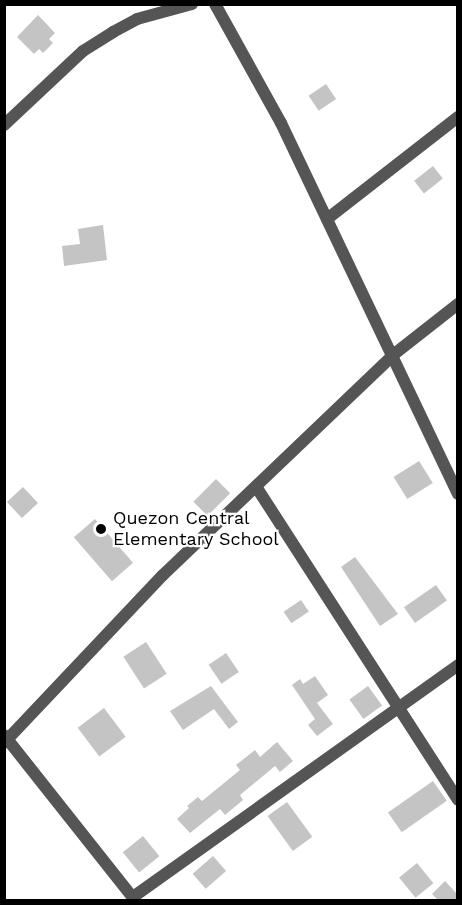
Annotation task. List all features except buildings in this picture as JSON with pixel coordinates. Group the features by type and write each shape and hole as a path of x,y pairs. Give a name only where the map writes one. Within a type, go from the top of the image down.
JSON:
{"street":[{"path":"4,125 84,51 113,32 137,19 192,4"},
{"path":"215,4 267,96 458,494"},
{"path":"327,219 458,117"},
{"path":"458,304 393,355 163,575 6,738 134,899 395,706 458,665"},
{"path":"256,488 458,800"}],"place":[{"name":"Quezon Central Elementary School","path":"101,529"}]}
